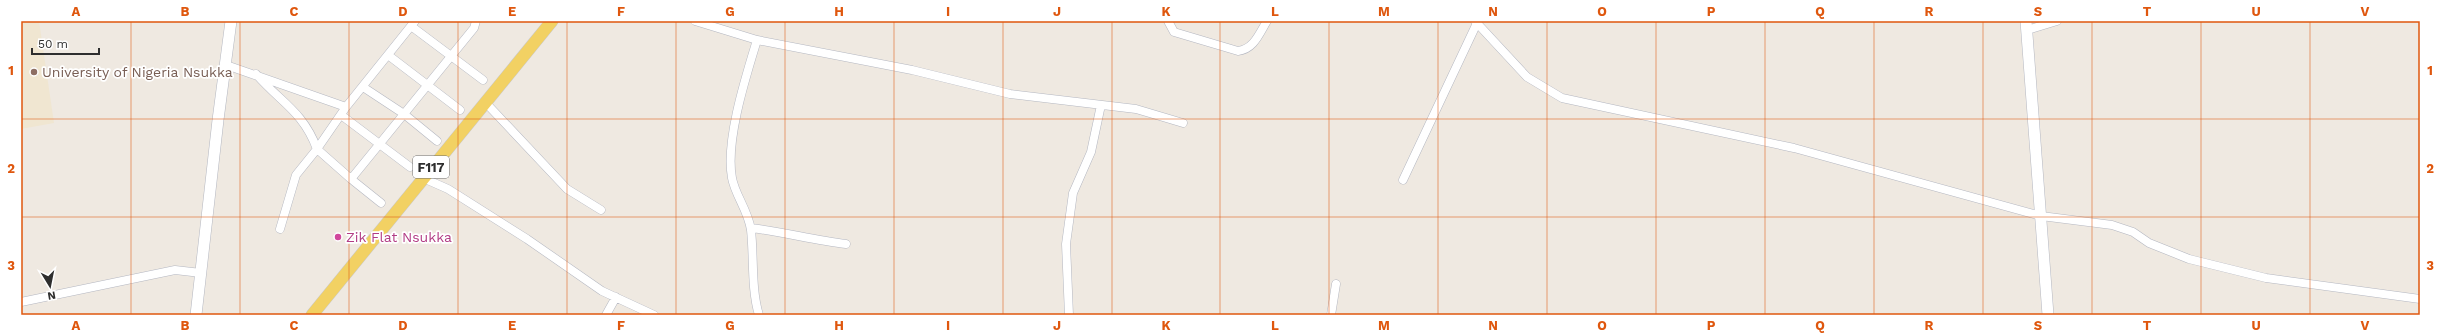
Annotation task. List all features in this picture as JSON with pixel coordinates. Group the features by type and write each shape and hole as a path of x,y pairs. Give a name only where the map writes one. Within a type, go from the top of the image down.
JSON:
{"main road":[{"name":"F117","path":"312,315 552,21"}],"street":[{"path":"196,315 218,120 231,21"},
{"path":"350,179 452,56 474,28 476,21"},
{"path":"695,21 757,40 912,70 1010,94 1136,109 1183,123"},
{"path":"1168,21 1174,32 1238,51 1247,50 1253,45 1267,21"},
{"path":"2048,315 2027,26 2057,21"},
{"path":"1403,180 1476,22 1527,76 1562,98 1794,148 2042,216 2112,225 2133,232 2149,243 2189,259 2266,278 2420,299"},
{"path":"280,229 296,175 362,86 413,23 483,80"},
{"path":"757,40 741,90 732,150 732,179 746,208 750,228 759,315"},
{"path":"388,55 460,110"},
{"path":"226,65 256,74 346,107"},
{"path":"256,74 272,93 284,101 298,114 311,133 317,148 350,179 381,204"},
{"path":"362,86 404,114 437,141"},
{"path":"485,102 567,189 601,210"},
{"path":"1069,315 1066,244 1073,194 1091,152 1101,105"},
{"path":"340,115 410,167"},
{"path":"423,178 448,189 527,239 602,291 654,315"},
{"path":"750,228 784,232 799,238 846,244"},
{"path":"21,302 175,270 201,273"},
{"path":"1331,315 1336,284"},
{"path":"606,315 616,298"}],"shaded area":[{"name":"University of Nigeria Nsukka","path":"21,21 39,21 54,123 21,129"}],"place":[{"name":"University of Nigeria Nsukka","path":"34,72"},
{"name":"Zik Flat Nsukka","path":"338,237"}]}
